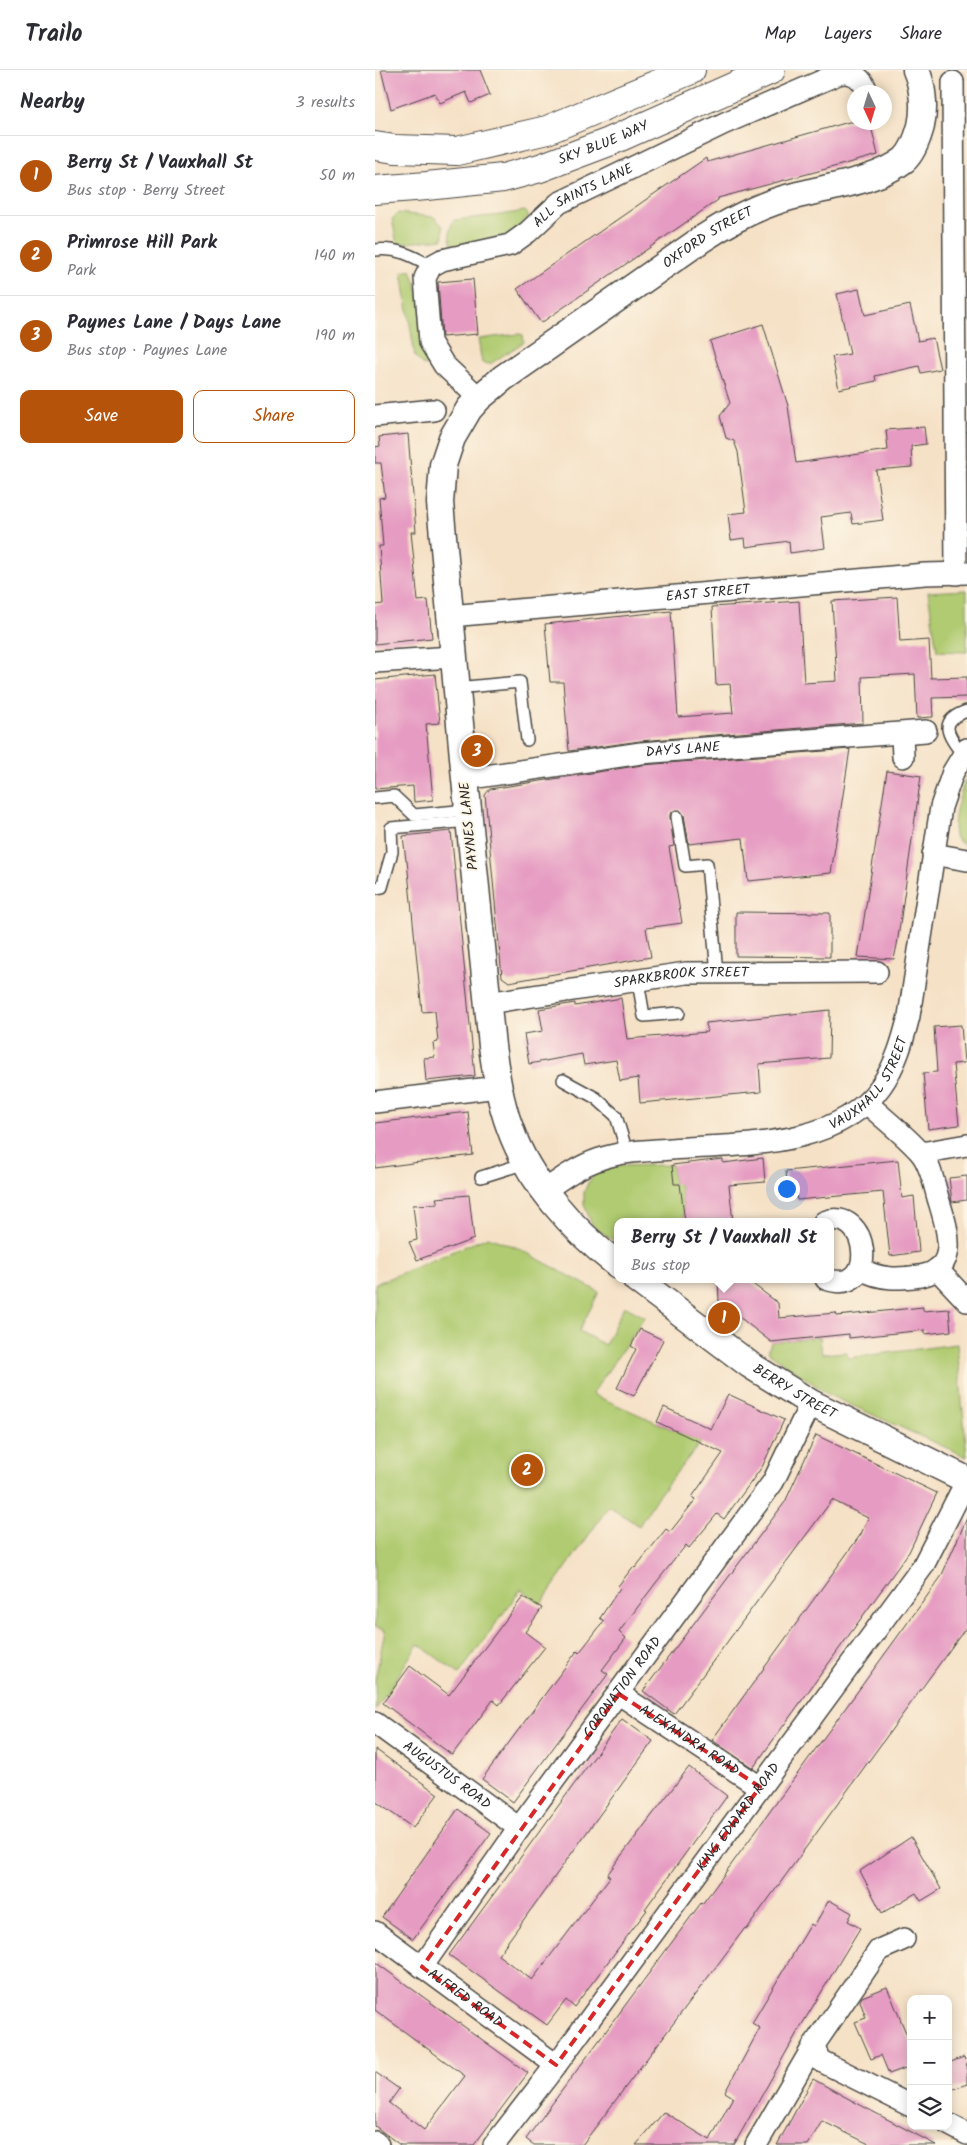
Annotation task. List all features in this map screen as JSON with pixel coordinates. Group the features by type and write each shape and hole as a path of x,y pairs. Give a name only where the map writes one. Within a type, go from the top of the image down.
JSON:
{"highway":[{"path":"375,146 403,150 457,151 547,130 691,70"},
{"name":"SKY BLUE WAY","path":"375,190 503,178 540,168 609,142 771,70"},
{"path":"375,176 427,186"}],"street":[{"name":"OXFORD STREET","path":"462,420 479,398 503,378 702,239 736,218 774,202 884,172 905,158 918,138 923,116 920,79 915,70"},
{"name":"ALL SAINTS LANE","path":"431,266 442,260 510,244 528,232 559,203 725,123 838,74 851,73 861,80 864,85"},
{"path":"957,93 962,573"},
{"path":"431,266 425,278 430,342 444,365 479,398"},
{"path":"375,416 435,410"},
{"name":"PAYNES LANE","path":"462,420 446,453 440,503 468,816 487,1003 498,1087"},
{"name":"EAST STREET","path":"450,616 925,574 962,573"},
{"path":"375,662 453,657"},
{"name":"DAY'S LANE","path":"465,779 641,753 902,734 926,730"},
{"path":"902,734 903,757"},
{"name":"VAUXHALL STREET","path":"544,1191 575,1168 601,1158 627,1152 765,1142 798,1136 826,1128 846,1118 867,1103 881,1086 903,1042 909,1016 933,854 945,790 965,752"},
{"path":"933,854 967,860"},
{"name":"SPARKBROOK STREET","path":"487,1003 687,974 877,972"},
{"path":"375,1102 498,1087 510,1129 526,1163 544,1191 577,1228 614,1261"},
{"path":"861,1269 872,1276 899,1278 924,1275 937,1269 947,1254 949,1233 934,1181 921,1153 867,1103"},
{"path":"921,1153 967,1145"},
{"path":"834,1221 847,1223 856,1229 861,1239 863,1252 861,1269 852,1278 840,1282 834,1281"},
{"path":"937,1269 967,1301"},
{"name":"BERRY STREET","path":"641,1283 750,1365 811,1403 967,1480"},
{"name":"CORONATION ROAD","path":"422,1967 519,1828 773,1482 811,1403"},
{"name":"KING EDWARD ROAD","path":"494,2145 556,2065 923,1566 967,1480"},
{"name":"ALEXANDRA ROAD","path":"619,1694 760,1787"},
{"name":"AUGUSTUS ROAD","path":"375,1723 519,1828"},
{"name":"ALFRED ROAD","path":"375,1932 556,2065"},
{"path":"756,2145 813,2045 879,1950 904,1939"},
{"path":"813,2045 819,2060 907,2104"},
{"path":"952,2126 967,2134"},
{"path":"375,2142 379,2145"}],"lane":[{"path":"375,250 407,252 431,266"},
{"path":"456,688 520,682 527,740"},
{"path":"965,752 952,740 948,727 949,720 954,715 967,711"},
{"path":"375,798 394,796 415,816 468,816"},
{"path":"375,888 382,887 393,852 391,828 468,816"},
{"path":"677,817 685,866 707,864 717,973"},
{"path":"638,981 644,1016 679,1013"},
{"path":"563,1080 596,1098 616,1116 627,1152"},
{"path":"481,1177 526,1163"}],"highlighted area":[{"path":"619,1694 760,1787 556,2065 422,1967"}],"green space":[{"path":"525,211 528,214 528,218 511,233 494,240 454,248 452,245 450,234 454,220"},
{"path":"398,213 434,217 443,226 443,239 397,244 392,219"},
{"path":"411,270 416,284 433,364 424,366 415,357 402,272"},
{"path":"523,335 524,342 490,364 482,363 478,339"},
{"path":"967,590 967,652 937,651 928,592"},
{"path":"967,774 967,847 956,839 954,823"},
{"path":"672,1165 674,1184 680,1184 684,1218 614,1218 614,1241 592,1225 584,1204 584,1192 594,1175 615,1166"},
{"path":"488,1237 518,1248 599,1292 579,1331 605,1345 624,1306 645,1317 592,1394 701,1442 657,1497 639,1526 609,1506 541,1604 521,1589 459,1674 418,1644 376,1710 375,1681 385,1630 375,1627 375,1284"},
{"path":"820,1337 822,1354 847,1352 848,1358 957,1344 967,1457 831,1396 768,1352 771,1342"}],"building":[{"path":"381,70 480,70 490,95 471,103 466,92 440,103 435,93 391,109"},
{"path":"847,123 847,130 872,130 878,155 718,198 718,200 541,323 517,289 706,158 707,162"},
{"path":"473,279 478,334 442,337 438,282"},
{"path":"859,289 865,315 910,305 918,341 933,338 940,369 921,373 919,366 875,376 876,381 839,389 832,357 850,354 837,294"},
{"path":"763,324 788,406 796,463 888,450 886,430 924,427 926,444 911,446 912,467 876,470 883,520 853,524 851,513 821,517 825,548 790,553 789,541 746,547 745,538 731,540 728,514 746,512 738,452 734,441 726,438 720,416 730,403 710,341"},
{"path":"408,434 416,532 411,532 418,601 428,600 432,638 375,644 375,605 383,604 379,546 383,546 379,498 385,497 381,463 375,463 375,447 380,446 379,437"},
{"path":"897,597 900,642 929,640 931,678 967,677 967,697 932,698 933,717 917,718 915,674 862,677 863,723 640,741 569,751 563,682 550,682 545,624 671,611 678,717 733,713 730,684 716,685 712,607 799,601 804,683 837,681 832,601"},
{"path":"435,674 440,723 426,724 433,800 414,802 413,786 375,789 375,680"},
{"path":"850,749 831,873 748,881 743,838 689,844 684,815 680,810 675,810 670,814 674,846 669,847 682,923 646,928 651,957 509,982 502,977 485,795 490,789 642,765"},
{"path":"887,771 921,776 897,945 894,959 858,957"},
{"path":"451,831 475,1076 426,1081 424,1058 435,1057 433,1043 438,1042 435,1011 422,1012 403,836"},
{"path":"736,912 830,913 830,957 736,956"},
{"path":"621,998 627,1039 707,1032 706,1023 830,1010 829,1058 759,1064 761,1092 640,1103 638,1078 620,1081 616,1060 584,1065 582,1054 529,1064 524,1034 543,1031 539,1009 575,1003 575,1006"},
{"path":"961,1025 964,1063 953,1064 959,1125 928,1129 923,1073 937,1072 934,1027"},
{"path":"468,1112 473,1155 375,1168 375,1123"},
{"path":"763,1158 765,1182 729,1185 733,1218 684,1218 680,1184 674,1184 672,1165 723,1159 723,1163"},
{"path":"898,1160 902,1198 914,1196 919,1252 890,1256 883,1192 797,1200 796,1194 788,1195 786,1171"},
{"path":"967,1176 967,1200 952,1202 949,1178"},
{"path":"469,1195 474,1239 417,1260 409,1242 417,1240 413,1205 438,1204 436,1198"},
{"path":"718,1283 751,1283 778,1303 779,1318 836,1313 837,1316 923,1307 923,1311 949,1309 951,1331 925,1334 925,1330 849,1338 849,1334 771,1342 719,1301"},
{"path":"640,1329 663,1340 634,1396 617,1388 636,1349 631,1346"},
{"path":"728,1394 784,1420 762,1467 724,1519 717,1514 689,1548 686,1545 619,1632 626,1638 602,1670 608,1674 513,1802 482,1779 577,1651 579,1653 604,1621 600,1618 620,1588 618,1586 666,1529 670,1532 696,1499 692,1497 723,1453 657,1422 664,1407 711,1429"},
{"path":"816,1435 937,1493 909,1552 753,1768 712,1740 861,1534 868,1518 832,1500 674,1714 643,1691 785,1502"},
{"path":"967,1518 967,1626 747,1929 745,1928 582,2145 534,2145 526,2139 701,1903 712,1891 941,1577"},
{"path":"523,1597 542,1608 525,1632 545,1647 499,1705 493,1700 452,1755 383,1703 410,1666 449,1695"},
{"path":"622,1719 653,1741 498,1955 532,1980 610,1877 607,1875 689,1767 727,1796 645,1909 647,1910 574,2007 566,2000 547,2025 449,1955"},
{"path":"375,1749 438,1794 413,1828 375,1801"},
{"path":"458,1809 491,1833 413,1939 382,1917"},
{"path":"911,1837 941,1889 921,1901 916,1893 882,1913 860,1871"},
{"path":"829,1900 852,1913 848,1921 860,1928 798,2031 734,2145 636,2145 664,2112 710,2140 733,2097 725,2092 760,2028 752,2023 811,1924 814,1926"},
{"path":"375,1962 528,2073 474,2145 400,2145 375,2126 375,2072 399,2089 389,2103 424,2130 465,2076 375,2010"},
{"path":"887,1987 907,2035 907,2067 889,2074 881,2055 871,2059 855,2022 866,2018 860,2001 862,1997"},
{"path":"964,2057 967,2066 967,2084 952,2090 952,2085 952,2062"},
{"path":"813,2079 936,2145 871,2145 822,2121 808,2145 777,2145"}],"place":[{"name":"Paynes Lane / Days Lane","path":"477,751"},
{"name":"Berry St / Vauxhall St","path":"724,1318"},
{"name":"Primrose Hill Park","path":"527,1470"}]}
